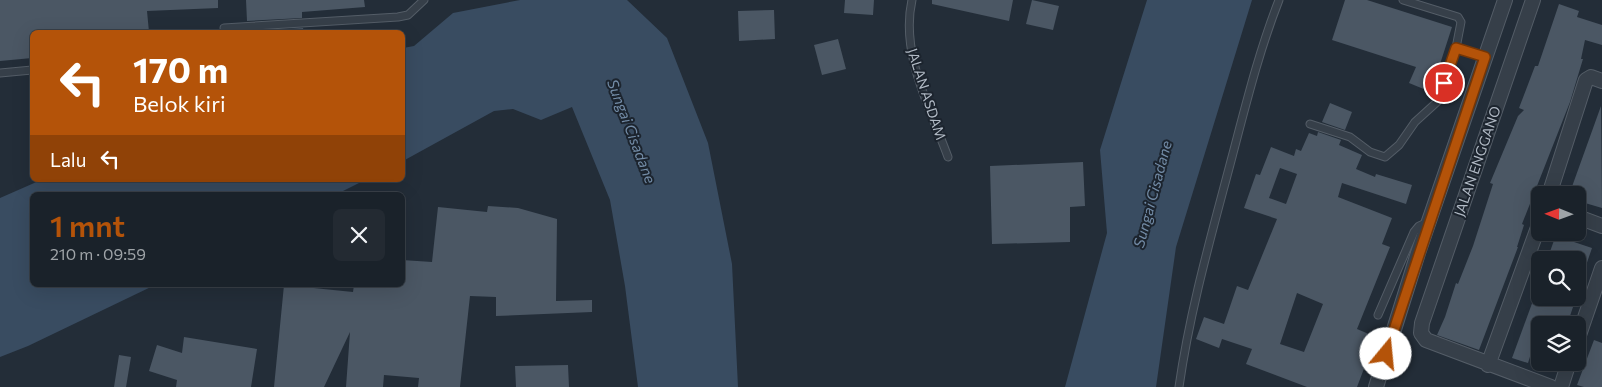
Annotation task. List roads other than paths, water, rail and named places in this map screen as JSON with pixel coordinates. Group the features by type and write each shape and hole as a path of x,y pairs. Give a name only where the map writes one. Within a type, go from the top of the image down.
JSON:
{"street":[{"path":"1376,387 1429,222 1505,0"},
{"name":"JALAN ENGGANO","path":"1488,365 1426,340 1421,333 1422,323 1533,0"},
{"path":"1553,186 1586,80 1591,77 1602,81"},
{"path":"1586,220 1602,226"},
{"path":"1533,241 1488,365 1551,387"},
{"path":"1586,316 1602,268"},
{"path":"1560,387 1566,371"}],"lane":[{"path":"224,28 398,17 408,15 424,0"},
{"name":"JALAN ASDAM","path":"912,0 908,28 914,62 948,157"},
{"path":"1180,387 1184,353 1212,232 1266,32 1278,0"},
{"path":"1310,124 1350,137 1370,152 1385,157 1399,145 1415,122 1437,102 1456,48 1461,22 1460,18 1403,0"},
{"path":"1456,48 1485,57"},
{"path":"0,73 30,70"},
{"path":"1378,315 1414,232 1419,226 1429,222"}],"water":[{"name":"Sungai Cisadane","path":"520,0 627,0 667,38 708,143 732,264 738,387 638,387 625,286 610,200 572,107 541,120 513,109 494,111 405,160 405,48 414,46 453,13"},
{"name":"Sungai Cisadane","path":"1147,0 1252,0 1176,247 1156,387 1065,387 1107,233 1100,150"},
{"path":"36,182 361,182 341,192 30,192 30,287 151,287 28,346 0,357 0,198"}]}
